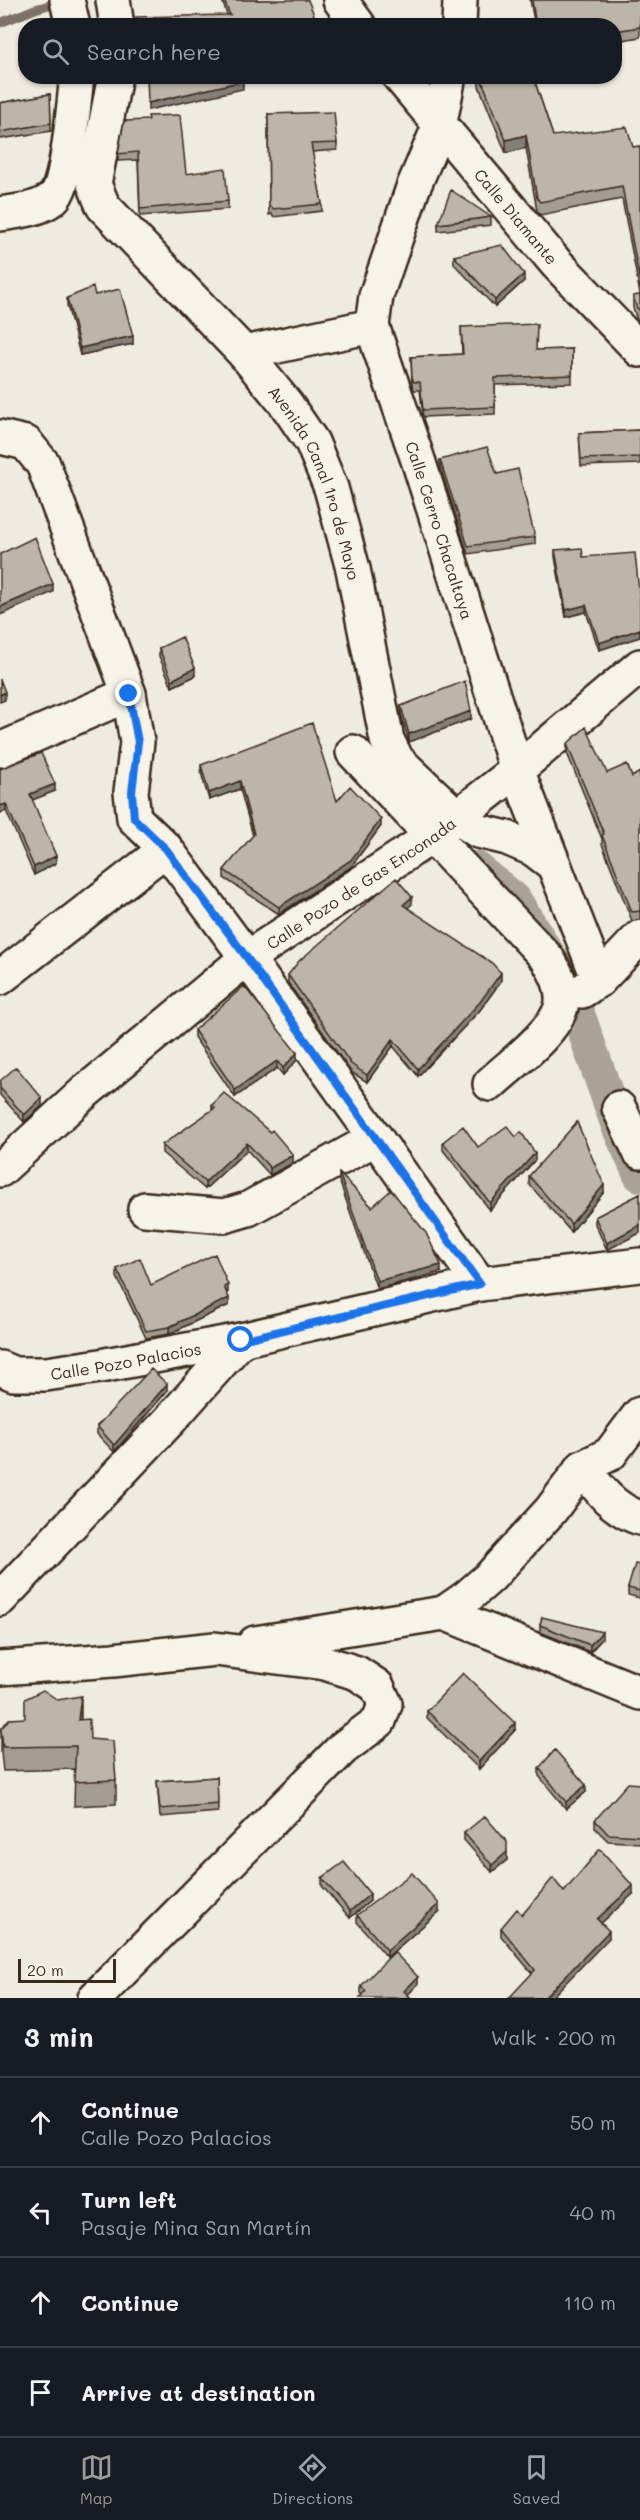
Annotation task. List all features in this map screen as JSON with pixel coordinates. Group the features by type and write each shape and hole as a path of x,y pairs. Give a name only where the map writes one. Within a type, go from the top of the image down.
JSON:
{"street":[{"path":"67,0 71,18"},
{"path":"113,0 116,18"},
{"path":"340,0 353,18"},
{"path":"459,18 460,0"},
{"path":"0,214 39,207 55,197 63,177 76,84"},
{"name":"Avenida Canal 1ro de Mayo","path":"113,84 94,184 104,206 244,353 286,404 312,442 331,488 353,569 387,740 397,760 445,826 507,838 533,849 554,866"},
{"name":"Calle Diamante","path":"405,84 439,127 556,263 640,350"},
{"name":"Calle Cerro Chacaltaya","path":"447,84 439,127 413,188 376,296 372,326 419,463 517,770 599,980"},
{"path":"244,353 372,326"},
{"path":"0,437 26,443 43,464 129,694 138,742 132,792 134,818 166,849 247,958 480,1284"},
{"name":"Calle Pozo de Gas Enconada","path":"0,1170 85,1092 247,958 445,826 517,770 640,666"},
{"path":"0,750 129,694"},
{"path":"353,752 445,826 547,958 559,978 562,1002 553,1024 490,1084"},
{"path":"0,978 166,849"},
{"path":"562,1002 599,980 640,937"},
{"path":"619,1108 640,1152"},
{"path":"145,1209 224,1216 248,1209 376,1138"},
{"name":"Calle Pozo Palacios","path":"0,1368 14,1374 46,1374 100,1366 241,1340 480,1284 640,1265"},
{"path":"0,1599 170,1420 241,1340"},
{"path":"0,1668 112,1660 215,1649 444,1613 467,1598 490,1577 551,1510 583,1467 610,1454 640,1414"},
{"path":"583,1467 600,1493 614,1506 640,1518"},
{"path":"444,1613 640,1693"},
{"path":"96,1998 343,1748 380,1721 385,1704 377,1686 357,1673 325,1663 215,1649"}],"building":[{"path":"224,0 308,0 314,18 136,17 230,15"},
{"path":"532,0 640,0 640,27 622,30 622,18 535,18"},
{"path":"147,84 230,84 148,103"},
{"path":"483,84 536,84 553,136 627,127 633,147 640,146 640,282 622,186 540,202 537,198 526,135 506,140"},
{"path":"50,94 51,123 0,132 0,103"},
{"path":"334,112 337,143 311,144 322,204 273,209 269,207 268,114"},
{"path":"180,115 186,174 225,168 228,201 140,209 138,152 118,154 124,121 149,120 148,116"},
{"path":"451,190 491,217 438,224"},
{"path":"502,245 524,274 495,300 454,256"},
{"path":"93,287 95,295 120,289 133,336 80,348 67,298"},
{"path":"640,295 640,310 633,296"},
{"path":"537,324 536,350 572,349 572,375 495,378 495,407 423,410 420,382 414,382 412,377 411,357 463,354 461,327"},
{"path":"640,430 640,457 581,459 579,433"},
{"path":"487,447 497,474 518,469 535,537 468,546 440,460"},
{"path":"35,537 53,584 0,607 0,554"},
{"path":"582,548 583,557 635,553 640,629 599,643 586,605 566,610 555,550"},
{"path":"182,637 195,668 172,680 159,648"},
{"path":"0,679 5,692 0,695"},
{"path":"465,681 471,711 409,734 401,706"},
{"path":"312,723 337,801 350,786 381,819 351,860 279,907 224,870 254,834 240,781 209,793 201,765"},
{"path":"586,727 607,773 627,764 632,777 640,772 640,911 632,912 602,835 604,834 567,744"},
{"path":"41,753 55,784 30,794 56,856 34,867 6,804 0,806 0,769"},
{"path":"396,878 412,897 403,905 492,963 501,973 480,1002 418,1069 393,1039 367,1075 351,1064 288,975 299,961"},
{"path":"244,986 297,1053 283,1068 277,1061 235,1090 194,1030"},
{"path":"16,1067 42,1098 24,1115 0,1088 0,1081"},
{"path":"224,1093 270,1132 272,1130 293,1155 270,1168 247,1143 205,1182 162,1145 215,1108 212,1105"},
{"path":"577,1122 604,1185 571,1224 529,1176"},
{"path":"463,1126 478,1147 507,1126 516,1137 521,1132 535,1153 490,1203 443,1142"},
{"path":"339,1173 372,1207 391,1190 426,1233 441,1265 377,1281"},
{"path":"640,1194 640,1225 607,1243 595,1217"},
{"path":"215,1254 228,1285 224,1287 229,1298 169,1327 146,1331 117,1269 140,1258 151,1285"},
{"path":"151,1369 167,1384 114,1445 97,1426"},
{"path":"635,1564 640,1565 640,1591 628,1588"},
{"path":"542,1617 602,1632 590,1645 540,1625"},
{"path":"463,1673 515,1723 479,1761 427,1711"},
{"path":"43,1690 58,1700 81,1696 78,1720 89,1719 90,1739 113,1741 116,1780 74,1782 76,1746 3,1747 1,1729 9,1719 25,1718 25,1699"},
{"path":"555,1750 586,1785 566,1802 539,1768"},
{"path":"217,1777 218,1804 160,1809 157,1781"},
{"path":"628,1783 640,1784 640,1836 608,1834 595,1820"},
{"path":"485,1816 507,1842 507,1852 492,1865 464,1833"},
{"path":"600,1849 633,1886 597,1919 609,1931 544,1998 509,1998 535,1970 501,1928 517,1909 522,1915 553,1878 564,1892"},
{"path":"344,1862 370,1894 350,1911 322,1878"},
{"path":"412,1873 439,1904 387,1950 357,1915"},
{"path":"394,1952 418,1977 404,1991 411,1998 360,1998 366,1991 361,1986"}],"waterway":[{"path":"0,23 63,1"},
{"path":"476,868 514,899 568,986 618,1126 640,1175"}],"route":[{"path":"129,694 138,742 132,792 134,818 166,849 247,958 480,1284 241,1340"}]}
